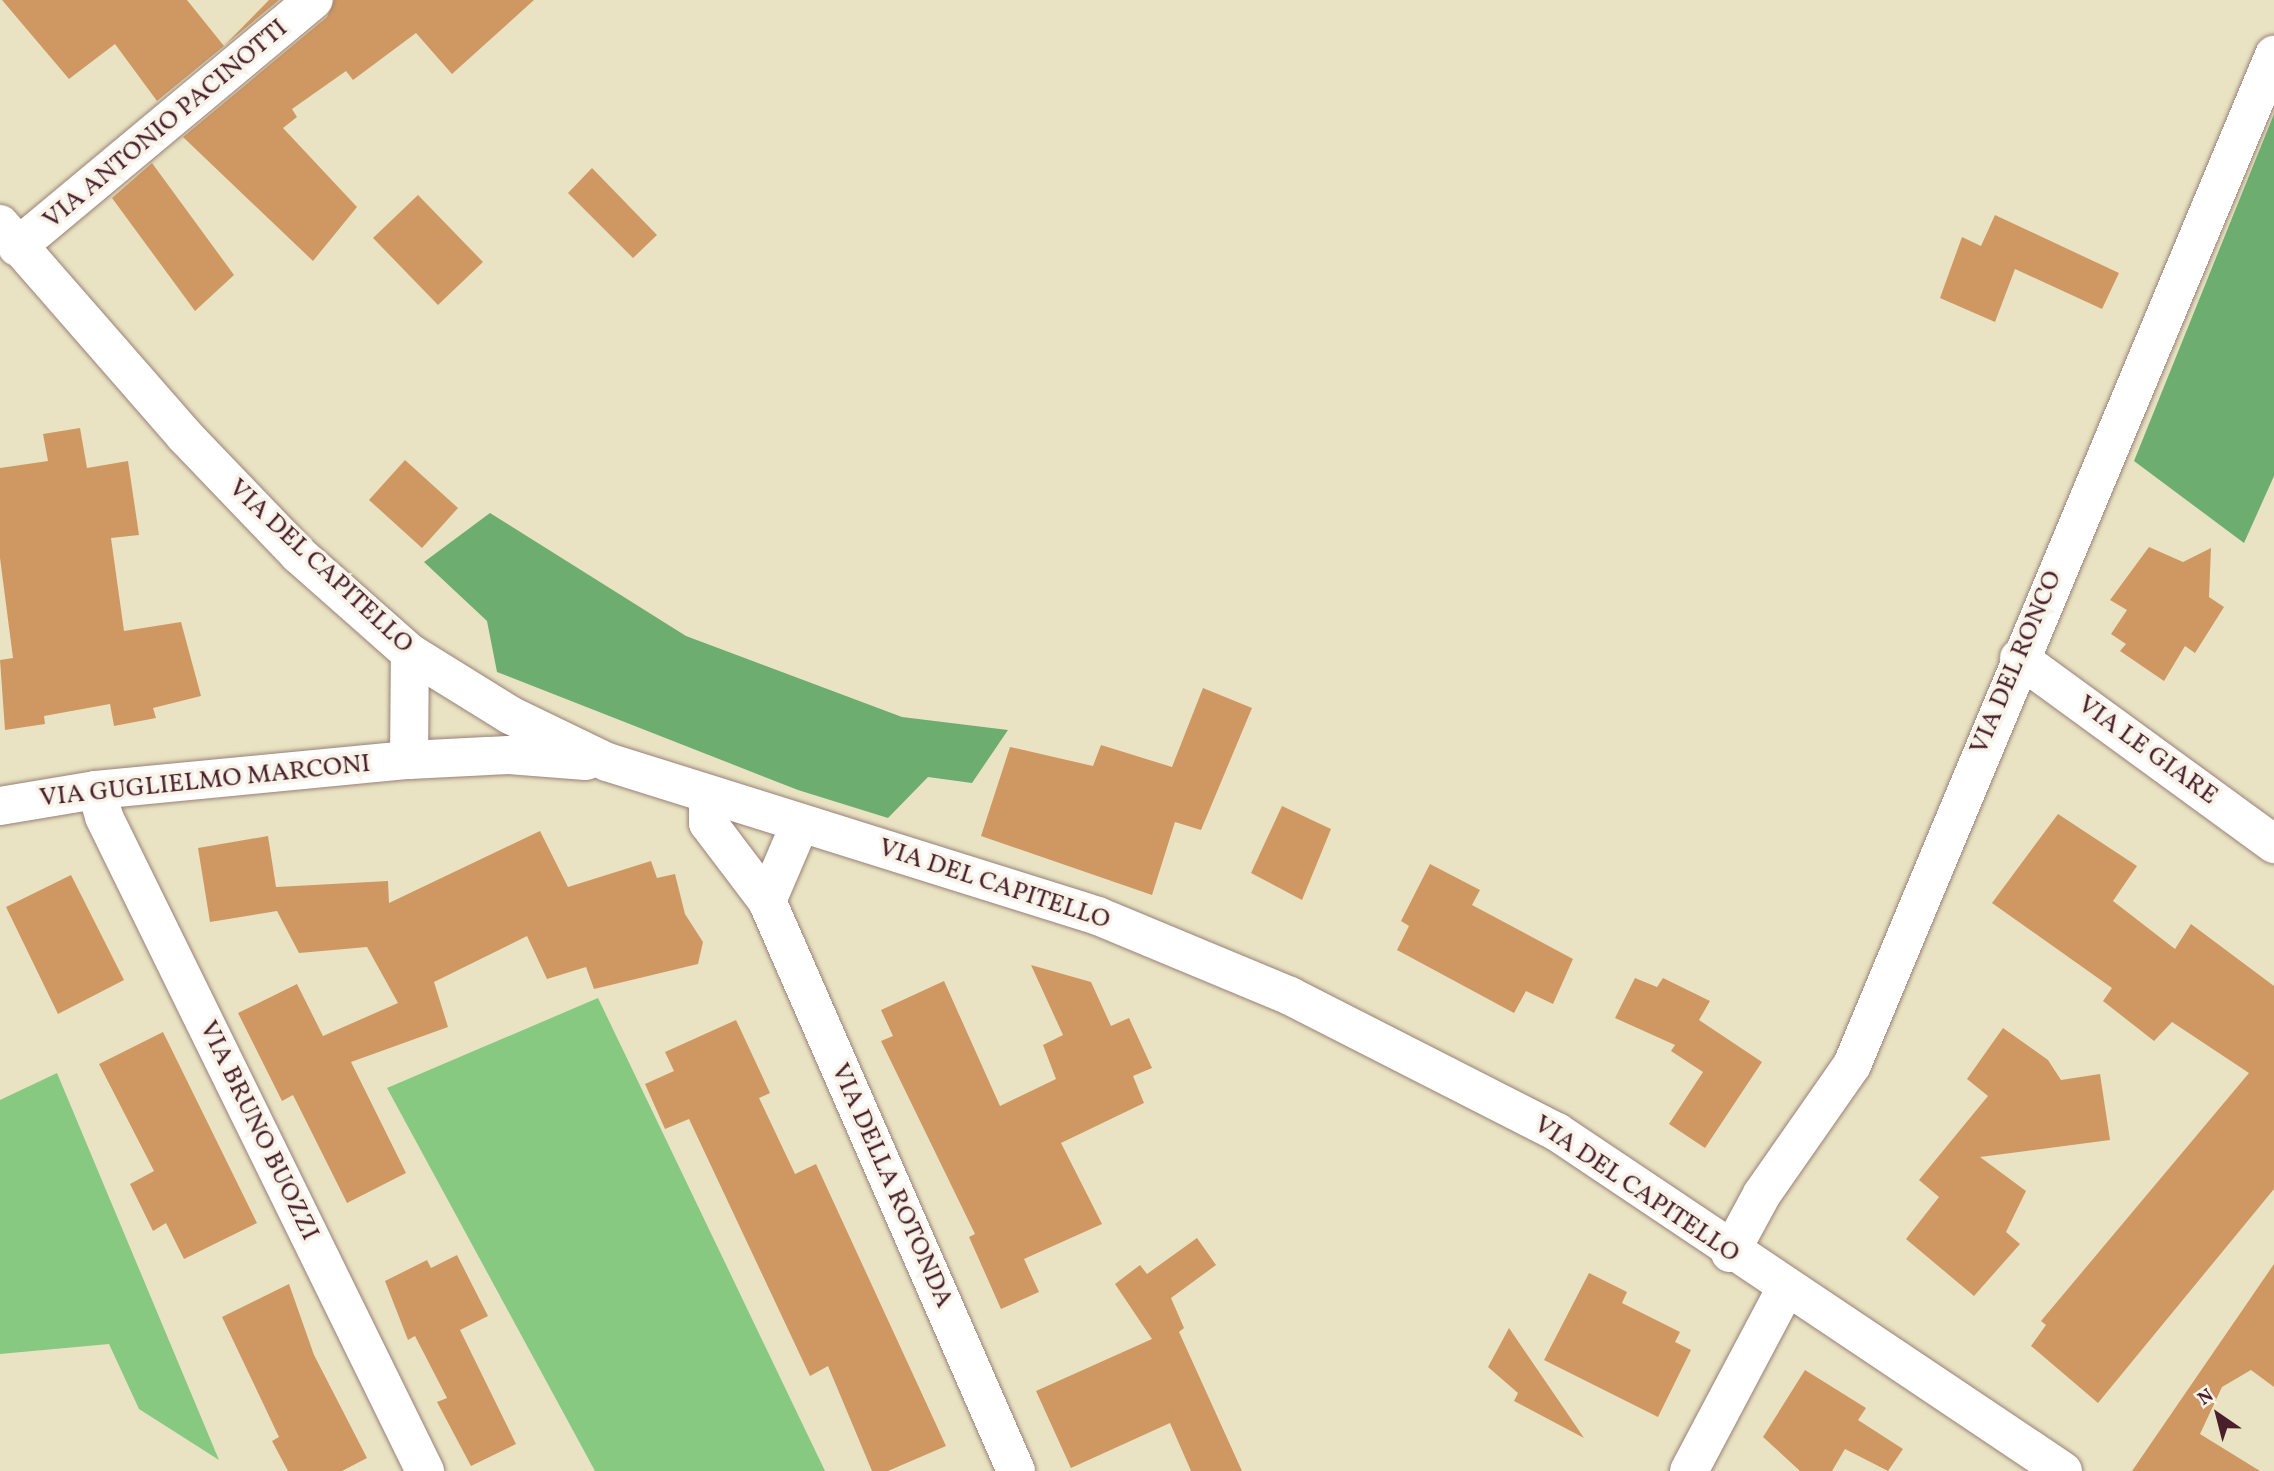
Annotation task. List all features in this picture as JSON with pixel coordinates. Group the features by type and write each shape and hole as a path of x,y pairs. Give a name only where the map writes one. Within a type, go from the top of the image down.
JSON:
{"street":[{"name":"VIA ANTONIO PACINOTTI","path":"9,236 313,0"},
{"name":"VIA DEL RONCO","path":"1730,1254 1762,1194 1852,1065 2019,658 2274,55"},
{"name":"VIA DEL CAPITELLO","path":"9,236 289,544 410,653 510,715 607,762 1098,916 1290,996 1557,1132 1730,1254 2063,1471"},
{"name":"VIA GUGLIELMO MARCONI","path":"409,760 410,653"},
{"name":"VIA LE GIARE","path":"2019,658 2274,845"},
{"name":"VIA GUGLIELMO MARCONI","path":"0,806 96,790 409,760 509,755 607,762"},
{"name":"VIA BRUNO BUOZZI","path":"96,790 104,817 425,1471"},
{"name":"VIA DELLA ROTONDA","path":"708,795 708,823 767,901 1016,1471"},
{"path":"767,901 800,824"},
{"path":"1689,1471 1785,1290"}],"green space":[{"path":"2274,114 2274,476 2244,543 2134,461"},
{"path":"490,513 686,636 902,717 1008,730 972,783 928,777 888,818 798,790 497,672 487,621 424,562"},
{"path":"598,998 825,1471 595,1471 387,1088"},
{"path":"57,1073 219,1460 139,1409 109,1344 0,1354 0,1100"}],"building":[{"path":"2,0 187,0 224,46 157,101 115,44 69,79"},
{"path":"269,0 279,0 225,45"},
{"path":"334,0 534,0 452,74 416,33 353,80 346,71 292,109 297,117 283,128 357,207 313,261 183,137 327,17"},
{"path":"152,163 234,275 195,311 112,198"},
{"path":"592,168 657,235 633,258 568,193"},
{"path":"418,195 483,262 438,305 373,238"},
{"path":"1995,215 2119,273 2102,309 2015,269 1995,322 1940,298 1962,237 1981,246"},
{"path":"80,428 87,468 128,461 139,535 111,538 124,631 181,622 201,696 153,708 156,718 114,726 110,704 44,716 45,724 5,730 0,660 13,658 0,558 0,468 48,461 43,434"},
{"path":"405,460 458,508 422,548 369,500"},
{"path":"2149,547 2183,562 2211,548 2209,597 2224,607 2195,653 2185,646 2164,681 2120,651 2126,644 2111,634 2127,610 2110,600"},
{"path":"1203,688 1252,708 1201,830 1175,822 1152,895 981,836 1010,747 1093,766 1101,745 1172,767"},
{"path":"1282,806 1331,829 1302,900 1251,873"},
{"path":"2058,814 2137,866 2113,901 2175,949 2191,924 2274,986 2274,1189 2098,1403 2031,1346 2046,1325 2041,1321 2249,1073 2172,1022 2154,1041 2103,1001 2112,988 1992,903"},
{"path":"540,831 568,887 651,861 657,878 675,874 685,914 703,942 698,964 594,989 586,967 547,979 527,936 434,982 448,1027 351,1062 406,1173 347,1203 293,1095 282,1101 238,1013 297,984 323,1036 398,1003 367,947 299,953 277,911 210,922 198,848 268,836 276,887 388,881 389,903"},
{"path":"1430,864 1480,890 1472,905 1573,959 1553,1004 1526,991 1514,1013 1397,950 1409,926 1401,921"},
{"path":"71,875 124,980 58,1014 6,907"},
{"path":"1031,965 1091,982 1111,1026 1129,1018 1152,1068 1133,1076 1144,1103 1061,1143 1102,1224 1024,1259 1039,1292 1001,1309 969,1237 975,1234 881,1041 893,1036 881,1010 944,981 1000,1106 1056,1079 1043,1045 1063,1035"},
{"path":"1635,978 1657,987 1663,978 1710,1001 1699,1020 1762,1062 1705,1148 1669,1124 1703,1072 1671,1051 1675,1045 1615,1018"},
{"path":"736,1020 770,1093 759,1098 795,1174 816,1164 946,1446 888,1471 872,1471 828,1366 810,1376 689,1119 665,1129 645,1084 674,1071 665,1052"},
{"path":"2003,1028 2048,1060 2061,1080 2100,1074 2110,1140 1980,1157 2026,1191 2006,1232 2020,1244 1974,1296 1906,1239 1939,1197 1919,1180 1988,1096 1967,1079"},
{"path":"163,1032 257,1223 184,1259 166,1223 153,1231 130,1184 154,1171 99,1064"},
{"path":"1197,1238 1216,1265 1171,1298 1184,1328 1179,1332 1242,1471 1191,1471 1170,1423 1071,1468 1036,1391 1152,1339 1115,1284 1140,1265 1147,1274"},
{"path":"457,1255 488,1316 460,1330 516,1444 471,1466 437,1402 447,1398 415,1336 408,1340 385,1281 427,1260 431,1268"},
{"path":"2274,1264 2274,1387 2251,1370 2222,1387 2200,1434 2260,1471 2132,1471"},
{"path":"1589,1273 1627,1292 1622,1303 1680,1332 1675,1342 1691,1350 1658,1417 1544,1360"},
{"path":"289,1284 314,1355 367,1458 342,1471 288,1471 272,1441 279,1437 222,1317"},
{"path":"1509,1328 1584,1438 1514,1401 1518,1393 1488,1367"},
{"path":"1805,1370 1866,1408 1858,1420 1903,1449 1888,1471 1845,1449 1832,1471 1800,1471 1763,1437"}]}
